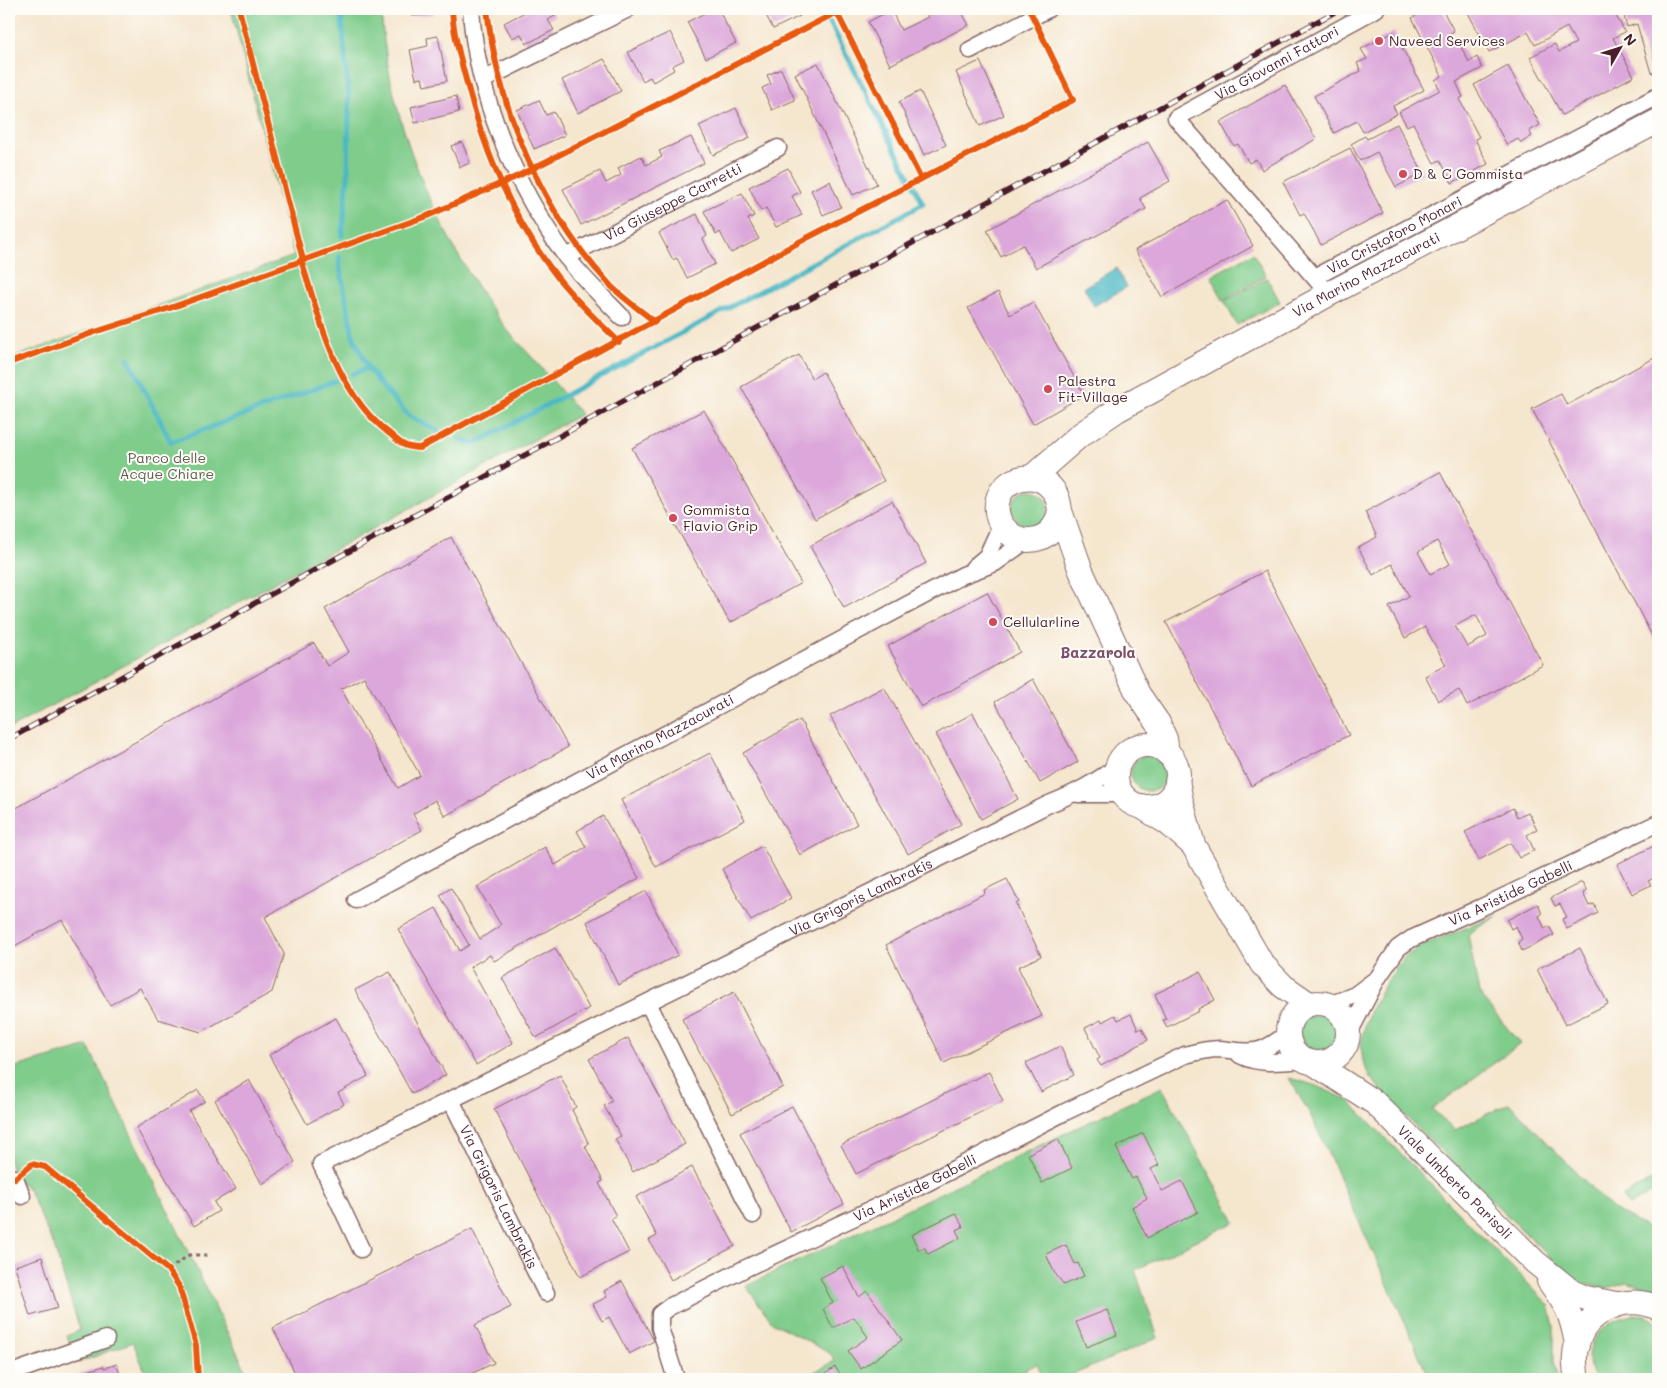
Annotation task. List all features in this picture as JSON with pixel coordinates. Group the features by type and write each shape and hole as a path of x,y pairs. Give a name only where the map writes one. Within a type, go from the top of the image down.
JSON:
{"street":[{"path":"471,9 473,38 499,134 527,196 566,257 622,317"},
{"path":"483,80 628,9"},
{"path":"970,50 1048,9"},
{"name":"Via Giovanni Fattori","path":"1176,118 1376,9"},
{"path":"1557,162 1658,96"},
{"name":"Via Cristoforo Monari","path":"1176,118 1322,286"},
{"name":"Via Marino Mazzacurati","path":"963,575 987,556 1002,525 998,517 997,508 998,499 1002,491 1016,480 1032,478 1080,435 1117,410 1322,286 1557,162 1658,121"},
{"name":"Via Giuseppe Carretti","path":"566,257 778,148"},
{"name":"Via Marino Mazzacurati","path":"356,900 963,575 994,563 1031,540 1045,536 1052,530 1057,521 1058,502 1080,435"},
{"path":"1032,478 1041,480 1050,486 1058,502"},
{"name":"Viale Umberto Parisoli","path":"1058,502 1080,571 1138,694 1158,723 1165,739 1167,753 1176,766 1181,801 1193,845 1262,964 1283,986 1319,1004 1337,1010 1343,1017 1347,1025 1347,1039 1354,1068 1375,1103"},
{"path":"1002,525 1008,533 1017,538 1031,540"},
{"name":"Viale Umberto Parisoli","path":"1031,540 1056,550 1080,571"},
{"name":"Viale Umberto Parisoli","path":"1138,694 1142,724 1138,746"},
{"path":"1121,794 1117,785 1116,775 1123,757 1138,746 1154,747 1167,753"},
{"name":"Via Grigoris Lambrakis","path":"362,1249 321,1164 1049,804 1075,794 1118,766"},
{"path":"1141,806 1151,807 1161,804 1169,798 1177,781"},
{"name":"Via Grigoris Lambrakis","path":"1075,794 1121,794"},
{"name":"Viale Umberto Parisoli","path":"1121,794 1134,804 1141,806 1168,823 1193,845"},
{"name":"Via Aristide Gabelli","path":"1347,1039 1377,979 1398,948 1410,939 1489,904 1658,823"},
{"name":"Viale Umberto Parisoli","path":"1262,964 1266,980 1287,1030 1289,1045 1295,1054 1375,1103 1535,1262 1572,1292 1586,1298 1616,1304 1633,1302 1650,1304 1658,1308"},
{"name":"Via Aristide Gabelli","path":"1319,1004 1355,995 1377,979"},
{"path":"648,1003 752,1215"},
{"path":"1287,1030 1296,1012 1319,1004"},
{"name":"Via Aristide Gabelli","path":"676,1379 660,1328 660,1314 669,1307 746,1268 919,1187 1065,1112 1185,1054 1221,1049 1236,1052 1256,1051 1264,1049 1287,1030"},
{"path":"1309,1062 1325,1063 1334,1059 1342,1052 1347,1039"},
{"name":"Via Aristide Gabelli","path":"1236,1052 1248,1059 1261,1062 1309,1062"},
{"name":"Via Grigoris Lambrakis","path":"451,1100 546,1293"},
{"path":"9,1180 15,1178 22,1196"},
{"name":"Viale Umberto Parisoli","path":"1535,1262 1566,1304 1574,1322 1576,1345 1574,1363 1577,1379"},
{"name":"Viale Umberto Parisoli","path":"1576,1345 1582,1331 1591,1320 1603,1310 1616,1304"},
{"path":"9,1374 106,1339"}],"path":[{"path":"161,1264 170,1273 188,1255 208,1255"}],"green space":[{"name":"Parco delle Acque Chiare","path":"231,9 381,9 394,93 405,134 419,174 437,213 456,251 502,323 581,414 9,729 9,359 294,256"},
{"path":"1253,253 1266,276 1223,300 1211,276"},
{"path":"1267,278 1280,302 1237,325 1224,301"},
{"path":"1030,490 1042,496 1048,508 1042,520 1030,526 1018,520 1012,508 1018,496"},
{"path":"1149,755 1161,761 1167,773 1161,785 1149,791 1137,785 1131,773 1137,761"},
{"path":"1499,915 1468,934 1479,993 1520,1044 1432,1109 1455,1130 1509,1103 1611,1208 1658,1234 1658,1290 1626,1282 1608,1288 1578,1283 1392,1103 1369,1076 1363,1061 1361,1047 1363,1033 1369,1013 1387,981 1404,958 1420,946"},
{"path":"1318,1015 1330,1021 1336,1033 1330,1045 1318,1051 1306,1045 1300,1033 1306,1021"},
{"path":"88,1046 250,1379 148,1379 133,1342 78,1363 67,1336 80,1330 54,1246 28,1188 15,1178 9,1162 9,1112 17,1110 9,1069"},
{"path":"1289,1078 1314,1085 1348,1100 1549,1305 1554,1326 1554,1361 1559,1379 1429,1379 1311,1116"},
{"path":"1162,1087 1235,1222 1135,1270 1158,1338 1063,1379 1043,1379 1037,1364 1006,1379 801,1379 835,1361 831,1354 772,1322 746,1286"},
{"path":"1658,1176 1658,1188 1629,1206 1622,1197"},
{"path":"1632,1315 1646,1316 1658,1322 1658,1379 1594,1379 1589,1356 1595,1337 1610,1323"}],"water":[{"path":"1116,268 1127,287 1094,306 1084,287"}],"building":[{"path":"412,9 434,9 434,14 412,16"},
{"path":"528,9 551,9 555,16 548,20 554,30 526,44 521,34 512,38 504,23"},
{"path":"713,9 718,9 736,43 706,58 687,22"},
{"path":"763,9 796,9 800,16 773,29"},
{"path":"924,9 960,9 969,25 890,65 868,22 891,10 901,30 928,17"},
{"path":"1429,9 1442,9 1454,31 1449,34 1455,45 1459,43 1469,62 1477,57 1482,68 1456,82 1463,97 1459,99 1479,137 1475,139 1488,164 1452,183 1440,160 1434,163 1413,123 1407,126 1399,112 1440,90 1435,80 1442,76 1412,18"},
{"path":"1466,9 1612,9 1625,32 1613,38 1634,76 1562,115 1530,57 1555,44 1559,52 1576,43 1567,27 1535,45 1528,32 1489,52"},
{"path":"1622,9 1658,9 1658,71 1651,73 1637,24 1627,27"},
{"path":"670,32 684,60 672,66 674,70 653,82 650,77 643,81 628,52"},
{"path":"1394,32 1424,90 1393,106 1397,114 1363,132 1357,121 1334,133 1314,96 1361,71 1357,63 1367,59 1361,49"},
{"path":"438,36 447,81 424,86 422,78 416,79 410,50 428,46 427,38"},
{"path":"604,59 621,91 578,113 562,80"},
{"path":"980,61 1004,115 980,126 956,72"},
{"path":"818,63 877,184 853,195 795,74"},
{"path":"1508,66 1540,125 1529,131 1532,136 1521,143 1518,139 1507,145 1474,85"},
{"path":"781,69 795,100 772,110 762,88 771,84 767,75"},
{"path":"1285,85 1316,139 1262,170 1256,159 1249,163 1238,144 1234,146 1220,122"},
{"path":"920,91 946,145 924,155 899,102"},
{"path":"456,96 459,112 415,123 411,107"},
{"path":"539,100 546,115 554,112 565,135 534,149 517,110"},
{"path":"736,108 750,138 713,155 699,126"},
{"path":"1397,124 1423,173 1396,187 1377,152 1360,161 1351,144 1365,136 1367,139"},
{"path":"691,137 704,163 581,225 563,189 600,171 606,183 621,175 618,168 641,156 646,165 662,157 659,151"},
{"path":"462,142 470,163 460,167 451,146"},
{"path":"1148,142 1170,181 1140,198 1146,209 1036,268 1023,245 1001,257 987,230"},
{"path":"1350,148 1383,213 1321,245 1304,213 1300,215 1283,182"},
{"path":"788,168 800,192 792,196 802,215 776,227 766,208 761,211 749,187"},
{"path":"830,181 841,207 823,215 811,190"},
{"path":"742,193 754,216 748,219 759,239 731,253 720,232 716,235 704,211"},
{"path":"1227,200 1253,246 1162,297 1135,250"},
{"path":"697,214 707,236 703,239 715,264 687,278 677,258 673,260 659,233"},
{"path":"998,292 1010,315 1033,302 1084,395 1033,424 968,308"},
{"path":"799,355 812,379 823,372 884,481 815,519 741,387"},
{"path":"1658,356 1658,647 1532,409 1561,394 1567,405"},
{"path":"704,410 801,583 730,623 632,448"},
{"path":"1440,472 1543,665 1467,706 1459,690 1438,701 1425,676 1446,665 1425,627 1405,638 1389,607 1409,596 1392,564 1373,575 1358,547 1377,537 1365,512","holes":["1437,541 1450,564 1430,574 1418,552","1476,615 1487,636 1467,647 1455,626"]},
{"path":"892,501 926,563 844,608 810,546"},
{"path":"451,537 568,747 445,816 435,800 413,814 422,830 265,917 284,954 272,992 201,1032 158,1019 140,988 110,1005 62,920 9,949 9,812 314,643 327,666 349,652 325,609","holes":["364,677 420,775 398,788 341,689"]},
{"path":"1265,571 1349,735 1251,786 1166,622"},
{"path":"987,592 1020,652 921,707 888,646"},
{"path":"1033,679 1078,762 1040,783 995,702"},
{"path":"884,687 961,824 908,854 830,716"},
{"path":"973,713 1018,799 981,819 936,734"},
{"path":"800,720 857,824 800,855 743,753"},
{"path":"710,753 745,820 656,867 621,800"},
{"path":"1513,808 1517,817 1528,812 1537,829 1527,835 1534,850 1519,858 1511,843 1479,860 1465,832"},
{"path":"603,816 639,878 494,961 490,955 470,967 513,1043 476,1065 398,929 436,908 460,951 469,945 440,895 451,888 480,939 501,925 477,887 545,847 555,865 586,847 577,831"},
{"path":"1658,844 1658,876 1648,881 1651,885 1632,894 1617,864"},
{"path":"762,846 791,898 751,921 722,869"},
{"path":"1007,879 1019,902 1016,904 1041,956 1018,967 1042,1016 944,1063 886,945 985,893 984,890"},
{"path":"1582,882 1587,891 1583,893 1589,906 1594,904 1598,913 1567,929 1562,919 1567,917 1560,904 1555,906 1551,898"},
{"path":"646,891 678,955 618,985 587,922"},
{"path":"1538,904 1542,914 1539,916 1545,929 1549,926 1554,935 1522,951 1518,942 1522,939 1516,926 1511,929 1507,920"},
{"path":"555,948 589,1008 536,1038 502,978"},
{"path":"1580,948 1608,1004 1565,1025 1537,969"},
{"path":"390,972 446,1075 412,1094 355,990"},
{"path":"1200,972 1215,1000 1198,1009 1199,1011 1167,1027 1163,1020 1166,1019 1155,994"},
{"path":"734,992 783,1087 732,1114 682,1019"},
{"path":"1131,1014 1138,1030 1142,1028 1148,1040 1101,1066 1097,1060 1100,1058 1085,1028 1115,1015 1118,1020"},
{"path":"336,1018 368,1076 338,1093 344,1104 307,1124 269,1055"},
{"path":"628,1038 685,1144 633,1172 615,1139 621,1136 604,1106 612,1101 589,1059"},
{"path":"1060,1046 1074,1075 1041,1092 1026,1063"},
{"path":"989,1072 1003,1101 856,1174 841,1145"},
{"path":"560,1075 576,1107 572,1110 589,1144 585,1146 603,1181 599,1183 616,1216 611,1218 629,1252 580,1277 494,1109"},
{"path":"249,1080 295,1162 262,1184 215,1100"},
{"path":"198,1090 205,1101 189,1111 236,1189 214,1202 219,1211 194,1226 136,1128"},
{"path":"792,1106 844,1204 791,1232 740,1133"},
{"path":"1143,1133 1159,1165 1151,1169 1162,1191 1182,1181 1198,1212 1147,1238 1132,1207 1147,1198 1136,1177 1132,1179 1116,1147"},
{"path":"1058,1139 1072,1168 1042,1183 1028,1154"},
{"path":"692,1167 735,1246 671,1280 649,1240 657,1236 636,1197"},
{"path":"956,1213 963,1227 956,1230 960,1238 928,1254 924,1247 919,1250 911,1235"},
{"path":"472,1229 511,1307 475,1325 494,1363 460,1379 298,1379 273,1328"},
{"path":"1066,1245 1075,1264 1078,1263 1084,1276 1064,1285 1054,1272 1046,1254"},
{"path":"42,1257 58,1308 30,1316 15,1266"},
{"path":"843,1266 859,1297 867,1291 902,1340 861,1369 848,1351 868,1337 854,1317 833,1328 823,1309 833,1303 820,1278"},
{"path":"622,1281 654,1341 629,1354 609,1317 602,1321 593,1304 607,1297 604,1291"},
{"path":"1107,1310 1117,1335 1086,1347 1076,1322"},
{"path":"117,1364 121,1379 81,1379 79,1374 103,1366 104,1368"},
{"path":"835,1367 844,1379 820,1378"}],"waterway":[{"path":"341,9 349,100 348,177 342,236"},
{"path":"460,439 474,444 923,204 823,9"},
{"path":"340,257 339,262 353,336 368,368"},
{"path":"128,358 171,442 335,381"},
{"path":"353,374 368,368 409,416 438,431"}],"railway":[{"path":"9,739 1340,9"}],"cycle path":[{"path":"239,9 303,260"},
{"path":"452,9 457,44 473,106 491,158 514,209 527,233 558,278 619,342"},
{"path":"487,9 501,84 527,157 544,192 586,257 611,286 655,322"},
{"path":"301,260 333,355 343,377 356,398 371,417 400,443 420,448 803,240 921,179 835,9"},
{"path":"9,363 92,333 170,308 427,216 518,176 843,9"},
{"path":"921,179 1073,100 1029,9"},
{"path":"15,1178 32,1164 45,1167 168,1270 179,1286 196,1345 198,1379"}],"place":[{"name":"Naveed Services","path":"1379,41"},
{"name":"D & C Gommista","path":"1403,174"},
{"name":"Palestra Fit-Village","path":"1048,389"},
{"name":"Gommista Flavio Grip","path":"673,518"},
{"name":"Cellularline","path":"993,622"}],"district":[{"name":"Bazzarola","path":"1098,653"}]}
